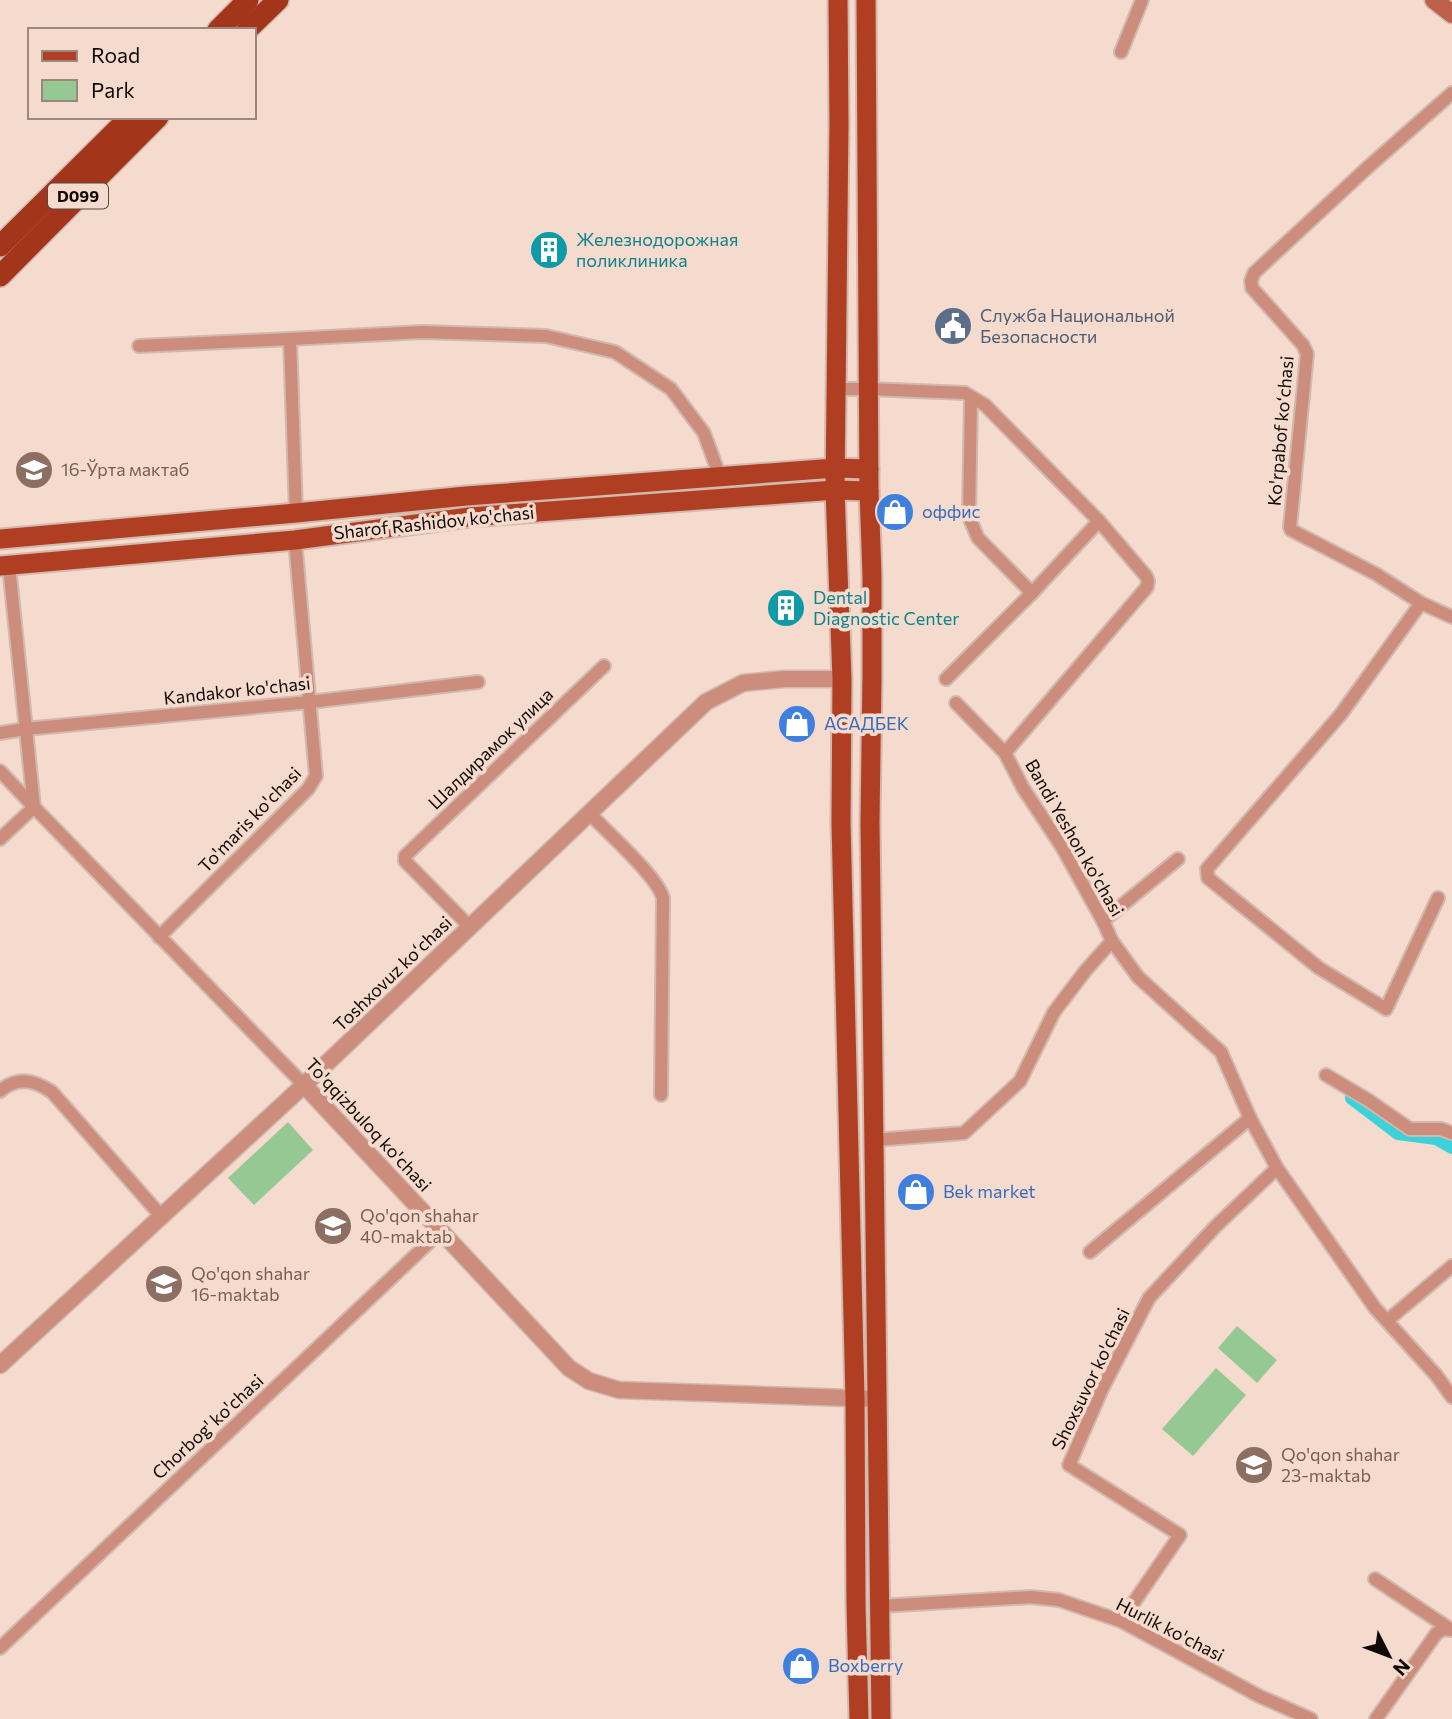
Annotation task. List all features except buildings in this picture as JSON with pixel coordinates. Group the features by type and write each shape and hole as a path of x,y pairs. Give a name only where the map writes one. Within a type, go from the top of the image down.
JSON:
{"highway":[{"path":"220,28 248,0"},
{"path":"249,28 278,0"},
{"name":"D099","path":"0,246 128,119"},
{"name":"D099","path":"0,276 156,119"}],"main road":[{"path":"838,0 835,489 842,679 841,823 855,1399 859,1719"},
{"path":"866,0 869,491 872,575 870,822 881,1719"},
{"path":"1434,0 1452,14"},
{"name":"Sharof Rashidov ko'chasi","path":"0,539 466,496 835,468 869,469"},
{"name":"Sharof Rashidov ko'chasi","path":"4,566 295,540 469,517 835,489 869,491"},
{"path":"171,524 173,551"}],"street":[{"path":"1121,52 1142,0"},
{"name":"Ko'rpabof koʻchasi","path":"1452,93 1254,273 1251,281 1252,288 1303,345 1307,354 1291,530 1376,575 1421,603 1452,617"},
{"path":"139,346 422,331 547,336 615,352 671,389 704,433 720,477"},
{"path":"290,340 296,513"},
{"path":"836,389 965,393 971,397 970,517 978,537 1032,593"},
{"name":"Bandi Yeshon ko'chasi","path":"971,397 985,405 1099,521 1148,581 1147,586 1005,753 1023,788 1062,847 1112,941 1138,977 1221,1052 1250,1118 1277,1168 1376,1308 1436,1375 1452,1397"},
{"path":"946,679 1099,521"},
{"name":"To'maris ko'chasi","path":"159,936 313,783 316,776 295,540"},
{"path":"0,839 34,807 4,566"},
{"path":"1421,603 1341,714 1207,869 1208,878 1309,960 1386,1009 1438,898"},
{"name":"Шалдирамок улица","path":"470,927 404,859 405,856 604,666"},
{"name":"Toshxovuz koʻchasi","path":"0,1365 304,1085 706,702 743,682 842,679"},
{"name":"Kandakor ko'chasi","path":"0,733 478,682"},
{"path":"956,703 1005,753"},
{"name":"To'qqizbuloq ko'chasi","path":"0,771 304,1085 569,1368 589,1381 619,1390 878,1399"},
{"path":"589,813 641,866 660,889 663,898 661,1095"},
{"path":"1103,921 1178,859"},
{"path":"874,1140 964,1133 1020,1081 1054,1012 1112,941"},
{"path":"1326,1074 1410,1129 1441,1129 1452,1133"},
{"path":"0,1091 20,1081 38,1083 52,1092 162,1217"},
{"path":"1090,1252 1250,1118"},
{"name":"Shoxsuvor ko'chasi","path":"1121,1621 1180,1535 1069,1465 1102,1389 1149,1298 1216,1226 1277,1168"},
{"name":"Chorbog' ko'chasi","path":"0,1648 441,1231"},
{"path":"1388,1320 1452,1266"},
{"path":"1375,1579 1451,1630"},
{"name":"Hurlik ko'chasi","path":"880,1605 1031,1597 1059,1600 1121,1621 1259,1696 1311,1719"},
{"path":"1376,1719 1436,1634 1443,1629 1451,1630"}],"green space":[{"path":"288,1122 313,1150 254,1205 228,1178"},
{"path":"1237,1326 1277,1360 1257,1383 1218,1348"},
{"path":"1216,1368 1246,1395 1193,1456 1162,1429"}],"waterway":[{"path":"1352,1098 1398,1133 1436,1138 1452,1147"}],"place":[{"name":"Железнодорожная поликлиника","path":"549,250"},
{"name":"Служба Национальной Безопасности","path":"953,326"},
{"name":"16-Ўрта мактаб","path":"34,470"},
{"name":"оффис","path":"895,512"},
{"name":"Dental Diagnostic Center","path":"786,608"},
{"name":"АСАДБЕК","path":"797,724"},
{"name":"Bek market","path":"916,1192"},
{"name":"Qo'qon shahar 40-maktab","path":"333,1226"},
{"name":"Qo'qon shahar 16-maktab","path":"164,1284"},
{"name":"Qo'qon shahar 23-maktab","path":"1254,1465"},
{"name":"Boxberry","path":"801,1666"}]}
